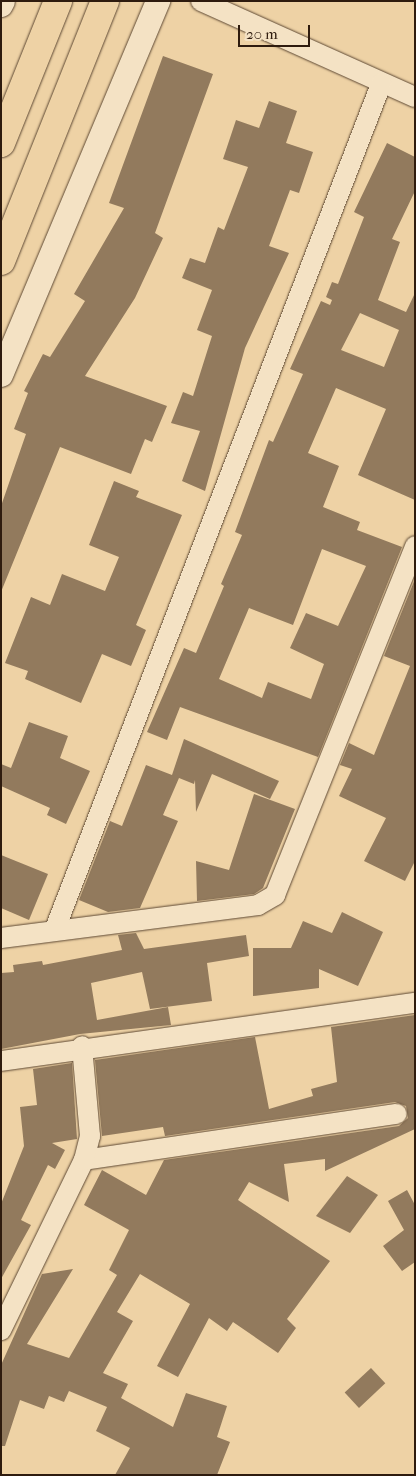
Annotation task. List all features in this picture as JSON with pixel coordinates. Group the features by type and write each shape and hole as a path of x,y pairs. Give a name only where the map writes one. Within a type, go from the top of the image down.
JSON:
{"main road":[{"path":"1,143 58,1"},
{"path":"1,261 105,1"}],"street":[{"path":"1,5 3,1"},
{"path":"1,375 158,1"},
{"path":"201,1 381,84 415,97"},
{"path":"55,929 381,84"},
{"path":"1,938 55,929 258,905 275,895 415,546"},
{"path":"1,1061 82,1046 415,1003"},
{"path":"1,1330 84,1160 90,1136 82,1046"},
{"path":"84,1160 397,1114"}],"building":[{"path":"163,56 213,74 155,233 163,238 135,298 85,376 167,406 152,442 145,439 131,474 60,447 1,592 1,506 26,434 14,429 28,393 24,391 43,354 50,357 85,301 74,294 124,208 109,203"},
{"path":"269,101 297,111 286,143 313,152 299,193 290,190 269,246 289,253 245,348 205,491 182,481 200,431 171,423 183,392 193,396 212,336 197,330 212,290 182,278 190,258 205,263 218,227 224,230 248,167 223,159 236,120 259,128"},
{"path":"387,143 415,157 415,191 392,239 400,242 378,300 406,312 415,293 415,500 358,475 386,409 336,388 308,453 339,466 323,507 360,522 357,530 402,547 318,757 180,707 167,740 147,732 184,648 196,653 224,586 221,584 242,535 235,532 269,440 273,442 303,374 290,369 321,301 330,305 332,300 326,297 332,282 338,284 364,217 354,212","holes":["360,313 399,330 384,367 341,350","322,549 366,566 338,626 306,613 290,648 324,664 311,699 268,682 262,698 219,679 249,608 293,625"]},
{"path":"114,481 139,491 136,497 182,515 136,625 146,630 131,666 102,654 81,703 25,679 28,671 5,663 31,597 50,605 62,574 105,591 119,557 89,545"},
{"path":"415,579 415,861 405,881 364,861 386,818 339,796 352,769 340,765 349,743 374,755 410,666 384,656"},
{"path":"29,722 68,736 60,758 90,771 66,824 47,815 50,808 1,786 1,764 11,768"},
{"path":"184,739 279,781 270,799 212,774 196,812 195,780 194,784 179,778 163,815 178,821 140,908 108,912 79,900 110,821 122,826 146,765 172,775"},
{"path":"254,794 295,809 263,888 254,894 197,901 196,861 229,870"},
{"path":"1,855 48,874 29,920 1,908"},
{"path":"342,912 383,932 358,986 319,969 319,988 253,996 253,948 291,948 303,921 332,933"},
{"path":"136,933 144,949 246,935 249,956 207,963 212,1001 150,1009 142,972 91,983 97,1020 168,1007 171,1025 80,1034 1,1049 1,973 14,972 13,965 42,961 43,965 122,950 118,935"},
{"path":"415,1015 415,1129 325,1171 325,1159 284,1164 289,1202 249,1182 238,1200 330,1261 287,1319 296,1328 278,1353 233,1322 227,1331 209,1318 178,1377 157,1366 190,1304 140,1274 117,1312 133,1321 103,1373 128,1384 121,1398 173,1427 186,1393 227,1406 217,1437 230,1442 217,1475 115,1475 130,1448 96,1431 107,1407 69,1391 64,1402 49,1396 44,1409 20,1400 5,1446 1,1446 1,1365 42,1274 73,1269 27,1344 69,1358 117,1275 109,1270 129,1230 84,1205 102,1170 146,1195 164,1160 399,1126 408,1118 406,1106 395,1102 165,1136 163,1127 102,1136 95,1060 255,1037 269,1109 313,1096 311,1089 337,1082 331,1027"},
{"path":"72,1063 77,1139 52,1143 65,1150 55,1169 48,1165 21,1220 31,1225 1,1279 1,1204 24,1146 20,1107 37,1105 33,1069"},
{"path":"347,1176 378,1195 350,1233 316,1216"},
{"path":"407,1190 415,1205 415,1262 402,1271 383,1246 404,1230 388,1201"},
{"path":"371,1368 385,1383 359,1408 345,1393"}]}
